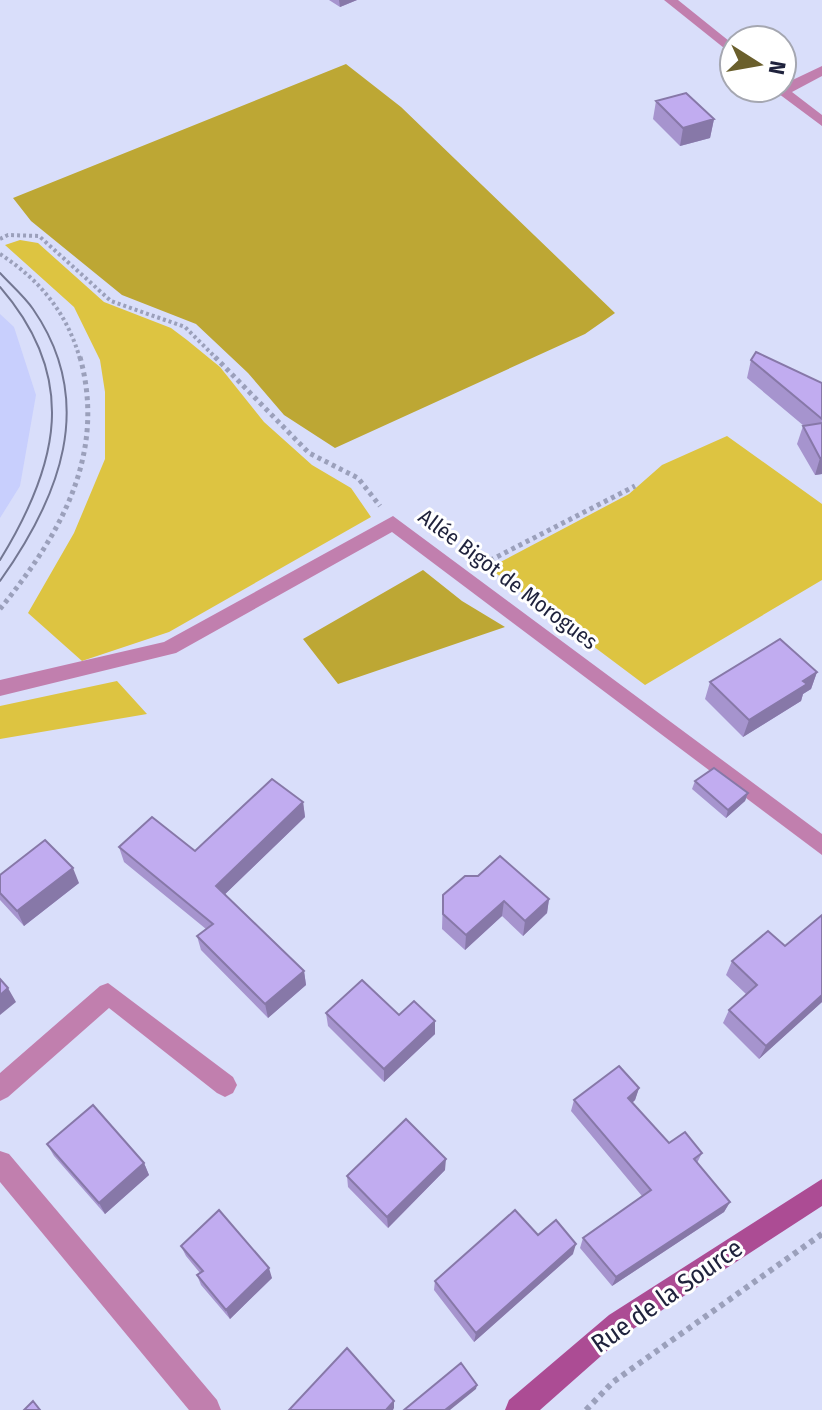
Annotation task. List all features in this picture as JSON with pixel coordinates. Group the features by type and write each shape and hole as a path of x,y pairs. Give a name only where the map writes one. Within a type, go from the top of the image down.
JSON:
{"main road":[{"name":"Rue de la Source","path":"519,1410 618,1324 822,1191"}],"street":[{"path":"670,0 718,39"},
{"path":"798,82 822,70"},
{"path":"798,103 822,122"},
{"name":"Allée Bigot de Morogues","path":"0,688 169,648 393,523 822,846"},
{"path":"0,1089 108,994 225,1085"},
{"path":"0,1163 207,1410"}],"path":[{"path":"0,239 8,235 39,236 111,301 185,327 309,453 358,478 393,523"},
{"path":"0,254 24,270 52,300 74,342 87,396 88,440 73,500 40,561 0,609"},
{"path":"463,574 635,486"},
{"path":"586,1410 613,1382 822,1234"}],"shaded area":[{"path":"346,64 401,107 615,313 585,334 335,448 284,415 248,373 196,324 122,295 31,221 13,198"},
{"path":"20,240 38,243 104,302 171,328 187,340 220,367 264,422 312,465 351,488 371,517 169,632 82,661 28,613 74,533 105,459 105,392 100,360 74,307 5,245"},
{"path":"0,314 14,327 36,395 20,486 0,518"},
{"path":"727,436 822,504 822,580 645,685 489,568 629,494 662,465"},
{"path":"423,570 462,601 505,627 338,684 303,639"},
{"path":"117,681 147,714 0,739 0,706"}],"building":[{"path":"686,93 714,119 683,128 656,101"},
{"path":"756,352 822,383 822,419 751,360"},
{"path":"822,423 822,458 820,458 803,426"},
{"path":"780,639 817,672 803,681 807,684 749,720 710,682"},
{"path":"714,768 748,793 728,810 695,781"},
{"path":"272,779 303,802 216,886 304,971 265,1004 197,936 213,924 119,847 152,817 195,851"},
{"path":"45,840 73,868 17,911 0,893 0,875"},
{"path":"500,856 549,899 525,921 504,901 466,935 443,914 443,895 465,876 478,876"},
{"path":"822,915 822,995 766,1046 729,1010 757,985 732,961 768,931 785,946"},
{"path":"0,979 8,988 0,995"},
{"path":"362,980 399,1015 414,1001 435,1021 384,1069 326,1013"},
{"path":"619,1066 639,1088 628,1098 669,1143 685,1132 702,1153 694,1159 730,1202 616,1277 583,1238 651,1190 574,1100"},
{"path":"93,1105 144,1163 99,1203 47,1144"},
{"path":"406,1119 446,1159 387,1217 347,1176"},
{"path":"219,1210 269,1268 226,1310 197,1275 203,1271 181,1246"},
{"path":"515,1210 538,1235 556,1220 576,1244 476,1333 435,1281"},
{"path":"347,1348 394,1401 386,1410 289,1410"},
{"path":"461,1363 477,1385 445,1410 404,1410"},
{"path":"33,1401 40,1410 24,1410"}],"tram line":[{"path":"0,273 33,309 53,344 64,379 67,414 63,449 54,483 39,517 0,581"},
{"path":"0,287 25,321 42,355 50,388 52,422 47,455 36,490 0,560"}]}
